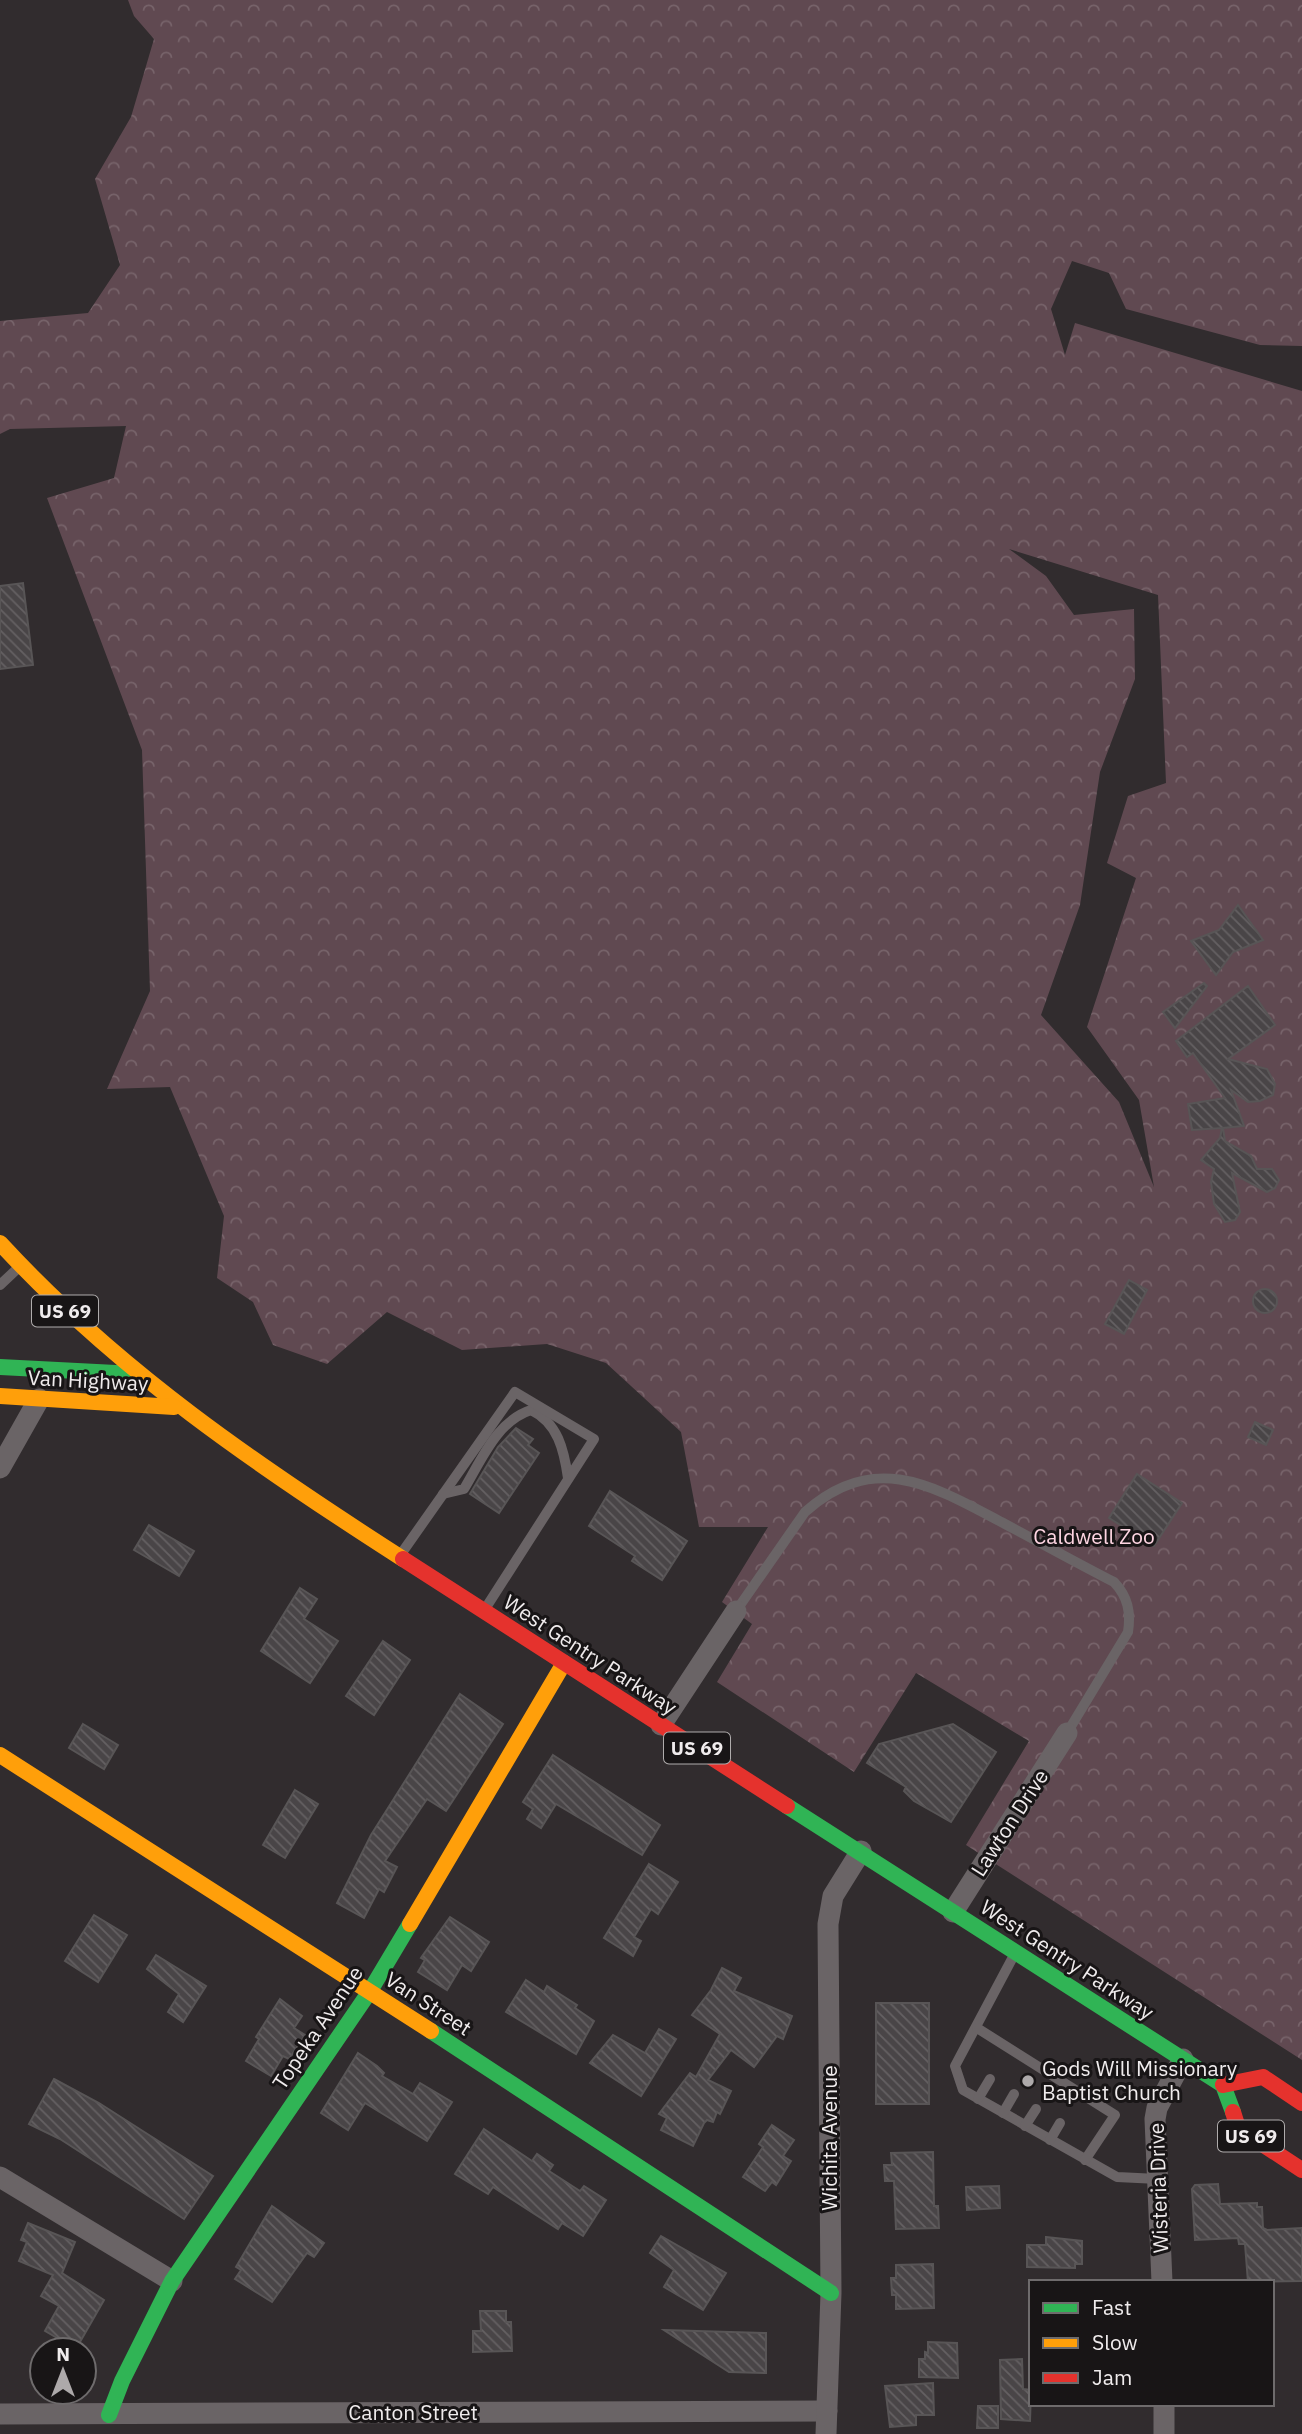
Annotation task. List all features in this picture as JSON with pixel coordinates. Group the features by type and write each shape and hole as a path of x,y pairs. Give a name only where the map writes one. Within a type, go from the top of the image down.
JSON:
{"main road":[{"name":"West Gentry Parkway","path":"0,1243 20,1266 174,1407 289,1486 1223,2085"},
{"name":"Van Highway","path":"0,1367 135,1374"},
{"name":"Van Highway","path":"0,1396 174,1407"},
{"name":"Topeka Avenue","path":"109,2415 122,2381 172,2281 369,1991 564,1663"},
{"name":"Van Street","path":"0,1755 369,1991 831,2293"},
{"name":"US 69","path":"1302,2103 1263,2077 1223,2085 1238,2127 1302,2170"}],"street":[{"path":"0,1468 39,1399"},
{"path":"661,1726 736,1611"},
{"name":"Lawton Drive","path":"953,1912 1067,1733"},
{"name":"Wichita Avenue","path":"826,2434 831,2293 828,1924 833,1896 861,1852"},
{"name":"Wisteria Drive","path":"1162,2280 1157,2108 1183,2059"},
{"path":"0,2177 172,2281"},
{"path":"1164,2406 1164,2434"},
{"name":"Canton Street","path":"0,2414 827,2411"}],"lane":[{"path":"0,1285 20,1266"},
{"path":"399,1557 515,1392 594,1438 484,1611"},
{"path":"443,1494 464,1489 507,1423 514,1416 531,1410 546,1417 554,1429 564,1451 568,1478"},
{"path":"736,1611 804,1512 825,1496 849,1485 881,1478 936,1488 1114,1582 1122,1591 1130,1619 1128,1632 1067,1733"},
{"path":"1015,1953 955,2066 963,2090 1117,2177 1158,2179"},
{"path":"977,2028 1006,2052 1052,2082 1115,2115 1085,2160"},
{"path":"978,2099 990,2078"},
{"path":"1003,2113 1014,2094"},
{"path":"1025,2126 1036,2109"},
{"path":"1049,2140 1060,2123"}],"green space":[{"name":"Caldwell Zoo","path":"128,0 1302,0 1302,346 1260,345 1126,309 1109,273 1072,261 1051,309 1065,355 1075,323 1302,391 1302,2060 966,1845 1029,1741 916,1673 854,1772 717,1682 752,1624 722,1602 768,1527 699,1527 681,1432 606,1363 547,1344 462,1350 387,1312 327,1364 273,1345 253,1302 217,1278 224,1216 170,1087 107,1089 150,991 142,750 47,498 114,478 126,426 10,429 0,434 0,321 88,313 120,265 95,179 131,117 154,39 134,16","holes":["1009,549 1158,595 1166,783 1128,796 1107,863 1136,878 1087,1027 1139,1100 1154,1187 1119,1102 1041,1015 1080,905 1100,772 1135,679 1134,609 1074,615 1046,576"]}],"building":[{"path":"23,583 33,665 0,669 0,586"},
{"path":"1238,905 1263,940 1233,952 1216,975 1191,941 1219,930"},
{"path":"1204,983 1207,986 1175,1028 1163,1012"},
{"path":"1248,986 1275,1025 1228,1059 1267,1069 1275,1084 1273,1095 1260,1101 1248,1102 1231,1090 1244,1126 1223,1128 1225,1141 1251,1156 1257,1169 1272,1169 1279,1180 1275,1188 1267,1192 1232,1173 1240,1212 1235,1220 1225,1222 1214,1204 1211,1182 1214,1169 1201,1160 1220,1138 1222,1128 1192,1130 1188,1104 1225,1098 1193,1053 1187,1057 1176,1041"},
{"path":"1129,1280 1147,1290 1124,1334 1105,1324"},
{"path":"1265,1289 1273,1293 1277,1301 1273,1309 1265,1313 1257,1309 1253,1301 1257,1293"},
{"path":"1255,1422 1273,1430 1266,1445 1248,1437"},
{"path":"516,1428 533,1439 528,1445 539,1453 499,1513 470,1494 498,1447"},
{"path":"1137,1474 1182,1503 1154,1546 1109,1518"},
{"path":"610,1491 687,1541 662,1580 632,1561 635,1556 589,1526"},
{"path":"149,1525 194,1551 179,1576 134,1550"},
{"path":"300,1588 317,1599 304,1619 338,1641 310,1683 261,1651"},
{"path":"383,1641 410,1660 374,1715 346,1696"},
{"path":"460,1694 503,1724 446,1811 427,1799 385,1861 397,1867 384,1892 379,1889 364,1918 337,1903 371,1835"},
{"path":"83,1724 118,1745 104,1769 69,1748"},
{"path":"953,1724 996,1752 951,1822 914,1801 904,1791 906,1787 867,1763 879,1744"},
{"path":"553,1755 660,1825 642,1855 556,1804 541,1828 527,1819 533,1809 523,1802"},
{"path":"295,1790 318,1804 285,1858 263,1845"},
{"path":"649,1864 678,1882 658,1914 651,1909 634,1937 641,1941 633,1956 604,1938"},
{"path":"94,1915 127,1935 98,1982 65,1961"},
{"path":"450,1917 489,1942 471,1971 462,1965 447,1990 418,1972 425,1960 421,1958"},
{"path":"156,1955 206,1986 183,2022 168,2012 179,1994 147,1969"},
{"path":"722,1968 741,1978 734,1991 792,2016 783,2039 777,2036 754,2067 731,2050 708,2080 731,2091 720,2114 717,2112 713,2122 707,2120 704,2123 693,2146 661,2130 667,2118 659,2114 690,2073 696,2077 720,2034 692,2015 711,1990"},
{"path":"526,1980 544,1992 547,1986 577,2005 575,2008 594,2021 576,2054 506,2012"},
{"path":"280,1999 302,2016 294,2028 305,2035 289,2059 283,2056 271,2076 246,2061 259,2039 256,2037"},
{"path":"876,2003 929,2003 929,2104 876,2104"},
{"path":"659,2029 676,2039 641,2096 590,2063 613,2035 645,2053"},
{"path":"358,2053 377,2066 384,2073 382,2076 413,2094 420,2083 452,2102 427,2141 365,2103 348,2130 321,2113"},
{"path":"54,2079 99,2103 213,2176 184,2219 60,2139 29,2124"},
{"path":"772,2125 794,2140 783,2156 791,2161 776,2185 772,2182 765,2191 743,2177 763,2147 759,2144"},
{"path":"484,2129 532,2161 537,2154 553,2165 549,2171 580,2191 584,2186 606,2200 583,2236 562,2223 558,2229 493,2187 488,2194 455,2174"},
{"path":"933,2152 934,2206 938,2206 939,2228 896,2229 894,2181 885,2181 884,2165 892,2165 891,2153"},
{"path":"1218,2184 1220,2204 1257,2203 1257,2207 1262,2207 1263,2228 1267,2230 1302,2228 1302,2281 1248,2280 1245,2244 1239,2244 1238,2238 1195,2240 1192,2189 1195,2185"},
{"path":"999,2186 1000,2208 967,2210 966,2187"},
{"path":"272,2206 324,2243 314,2257 307,2253 272,2302 235,2279 241,2270 236,2267"},
{"path":"28,2223 75,2242 62,2273 104,2300 83,2336 54,2336 45,2331 59,2306 41,2296 53,2275 19,2261 27,2242 21,2240"},
{"path":"661,2236 726,2273 703,2310 664,2287 674,2270 650,2253"},
{"path":"1046,2237 1082,2241 1082,2264 1075,2264 1075,2268 1027,2267 1027,2245 1046,2245"},
{"path":"933,2264 934,2308 896,2309 896,2295 892,2295 891,2278 896,2278 896,2265"},
{"path":"480,2311 506,2311 506,2322 511,2322 512,2351 473,2352 473,2331 481,2331"},
{"path":"664,2330 766,2333 766,2373 729,2372"},
{"path":"928,2342 957,2343 958,2378 919,2377 919,2359 925,2359"},
{"path":"1022,2359 1023,2389 1029,2390 1030,2421 1001,2419 1000,2360"},
{"path":"933,2383 934,2415 916,2415 916,2425 890,2427 885,2386"},
{"path":"978,2406 998,2406 998,2428 977,2428"}],"traffic: fast":[{"path":"0,1367 135,1374"},
{"path":"787,1806 1223,2085 1233,2112"},
{"path":"109,2415 122,2381 172,2281 370,1991 410,1924"},
{"path":"431,2031 831,2293"}],"traffic: slow":[{"path":"0,1243 45,1290 141,1375 243,1452 403,1559"},
{"path":"0,1396 174,1407"},
{"path":"410,1924 564,1663"},
{"path":"0,1755 431,2031"}],"traffic: jam":[{"path":"403,1559 787,1806"},
{"path":"1223,2085 1263,2077 1302,2103"},
{"path":"1233,2112 1238,2128 1302,2170"}],"place":[{"name":"Gods Will Missionary Baptist Church","path":"1028,2081"}]}
